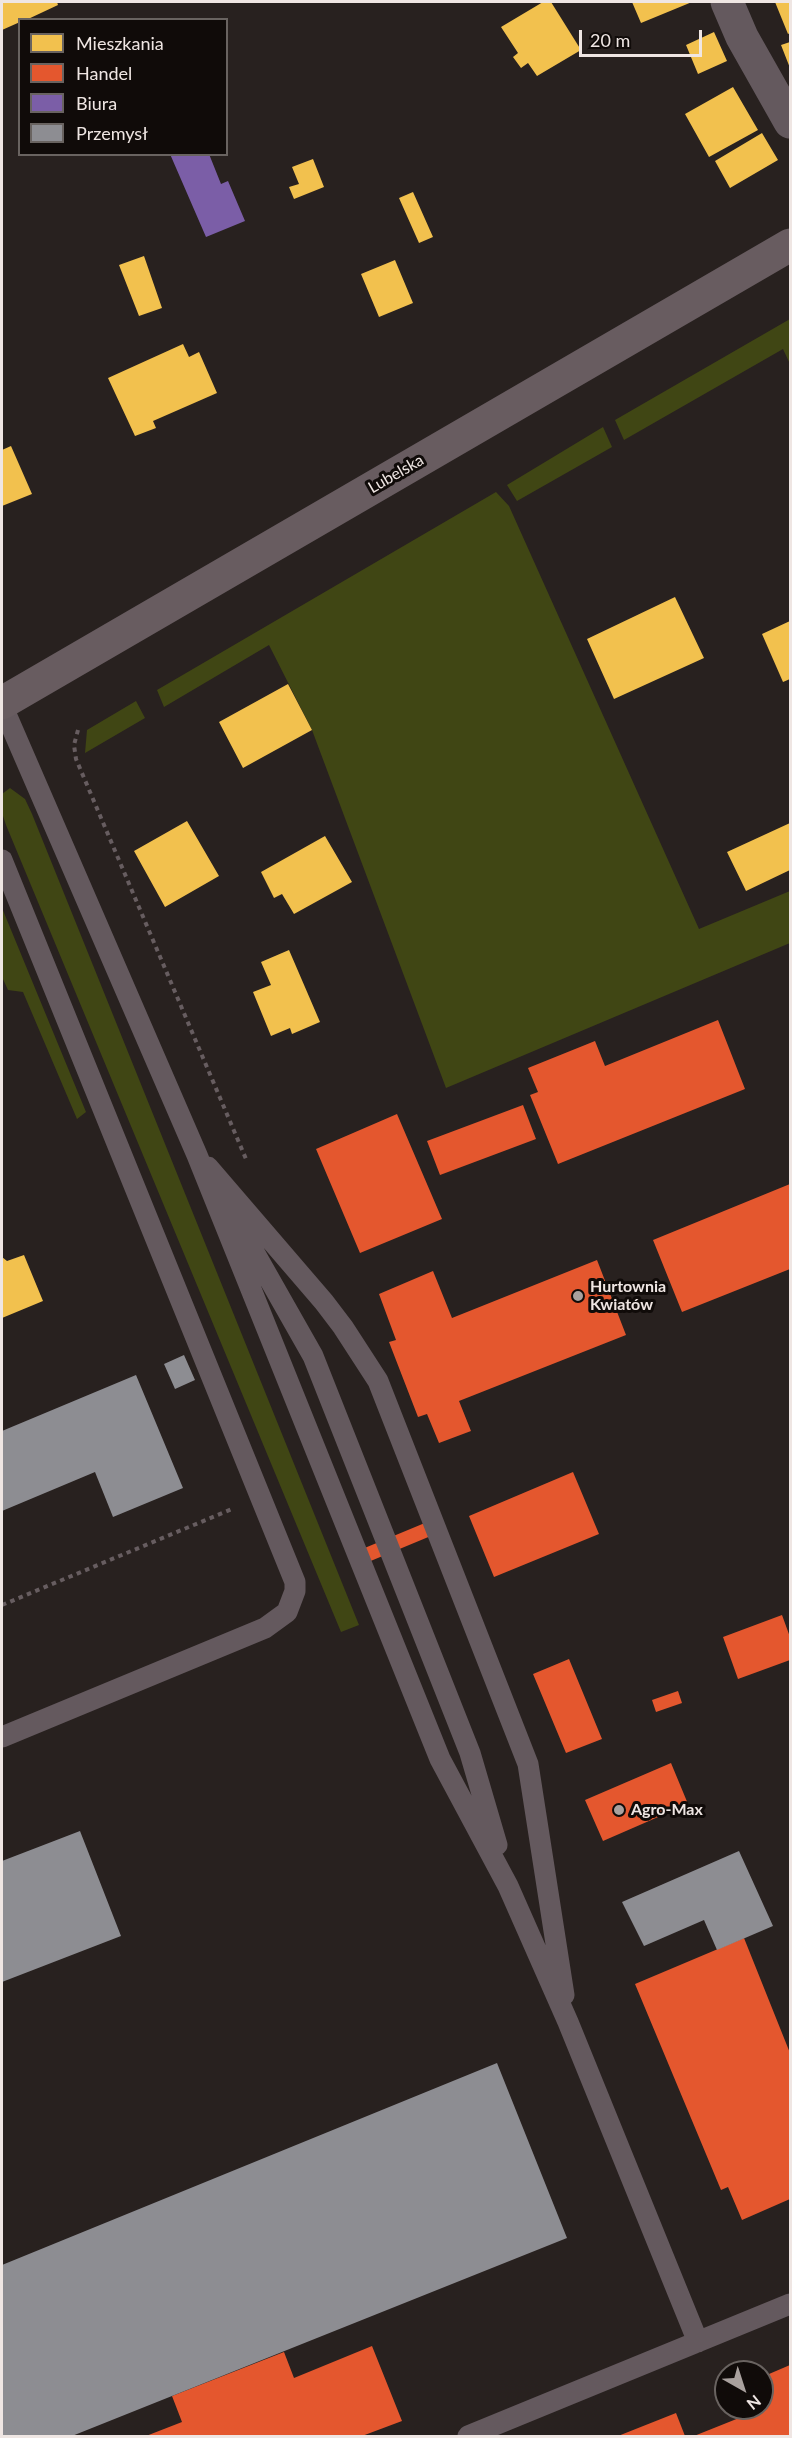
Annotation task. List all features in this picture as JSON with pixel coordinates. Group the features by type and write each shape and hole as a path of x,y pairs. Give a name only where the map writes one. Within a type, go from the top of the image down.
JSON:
{"main road":[{"name":"Lubelska","path":"2,704 790,245"}],"street":[{"path":"727,2 742,37 790,122"}],"lane":[{"path":"2,704 197,1155 440,1759 508,1886 568,2022 698,2342"},
{"path":"2,860 295,1582 292,1602 286,1612 265,1628 2,1737"},
{"path":"197,1155 313,1356 470,1753 508,1886"},
{"path":"197,1155 330,1310 378,1381 528,1764 568,2022"},
{"path":"468,2436 790,2304"}],"path":[{"path":"2,1605 260,1497"}],"green space":[{"path":"790,319 790,364 783,349 624,440 615,420"},
{"path":"603,427 612,447 517,501 507,485"},
{"path":"496,492 509,506 699,929 790,891 790,943 446,1088 312,730 269,645 164,707 157,690"},
{"path":"136,701 145,718 85,753 87,730"},
{"path":"10,788 25,799 32,814 359,1625 341,1632 6,825 2,813 2,794"},
{"path":"2,908 86,1112 77,1119 23,992 8,990 2,977"}],"building: Mieszkania":[{"path":"2,2 57,2 58,5 30,18 18,18 18,23 2,30"},
{"path":"543,2 551,2 581,50 537,76 528,63 521,68 513,57 518,53 501,27"},
{"path":"632,2 692,2 641,23"},
{"path":"775,2 790,2 790,33 788,34"},
{"path":"714,32 727,61 698,74 686,45"},
{"path":"790,42 790,68 781,45"},
{"path":"733,87 758,130 709,157 685,114"},
{"path":"762,133 778,160 730,188 715,161"},
{"path":"313,159 324,187 294,199 289,187 299,184 292,167"},
{"path":"413,192 433,237 419,243 399,198"},
{"path":"144,256 162,308 139,316 119,265"},
{"path":"395,260 413,303 379,317 361,274"},
{"path":"183,344 189,357 199,352 217,393 153,421 156,428 135,436 108,378"},
{"path":"11,446 32,494 2,506 2,450"},
{"path":"675,597 704,658 614,699 587,639"},
{"path":"790,621 790,679 783,682 762,634"},
{"path":"288,684 312,730 243,768 219,722"},
{"path":"187,821 219,876 165,907 134,851"},
{"path":"790,823 790,870 746,891 727,852"},
{"path":"325,836 352,882 294,914 282,894 274,898 261,872"},
{"path":"289,950 320,1022 292,1034 290,1028 271,1036 253,992 271,985 261,962"},
{"path":"24,1255 43,1301 2,1318 2,1257 7,1261"}],"building: Handel":[{"path":"718,1020 745,1089 558,1164 530,1095 538,1092 528,1068 595,1041 605,1066"},
{"path":"523,1105 536,1139 440,1175 427,1141"},
{"path":"397,1114 442,1219 360,1253 316,1149"},
{"path":"790,1184 790,1269 682,1312 653,1240"},
{"path":"597,1260 626,1335 459,1401 471,1431 439,1443 427,1414 418,1417 389,1342 396,1340 379,1294 433,1271 452,1318"},
{"path":"573,1472 599,1534 494,1577 469,1516"},
{"path":"432,1520 438,1533 361,1565 355,1552"},
{"path":"782,1615 790,1637 790,1660 738,1679 723,1637"},
{"path":"569,1659 602,1739 566,1753 533,1674"},
{"path":"678,1691 682,1703 656,1712 652,1700"},
{"path":"671,1763 688,1804 603,1841 585,1800"},
{"path":"744,1938 790,2053 790,2199 742,2220 728,2187 721,2190 635,1984"},
{"path":"372,2346 402,2421 362,2436 146,2436 182,2422 172,2396 284,2352 294,2378"},
{"path":"790,2365 790,2436 694,2436 734,2420 774,2420 774,2372"},
{"path":"676,2413 685,2436 618,2436"}],"building: Biura":[{"path":"171,156 210,156 221,184 228,181 245,221 206,237"}],"building: Przemysł":[{"path":"184,1355 195,1380 175,1389 164,1364"},
{"path":"136,1375 183,1488 113,1517 95,1472 2,1511 2,1431"},
{"path":"80,1831 121,1936 2,1982 2,1861"},
{"path":"739,1851 773,1926 717,1950 704,1920 644,1946 622,1902"},
{"path":"497,2063 567,2238 72,2436 2,2436 2,2265"}],"place":[{"name":"Hurtownia Kwiatów","path":"578,1296"},
{"name":"Agro-Max","path":"619,1810"}]}
